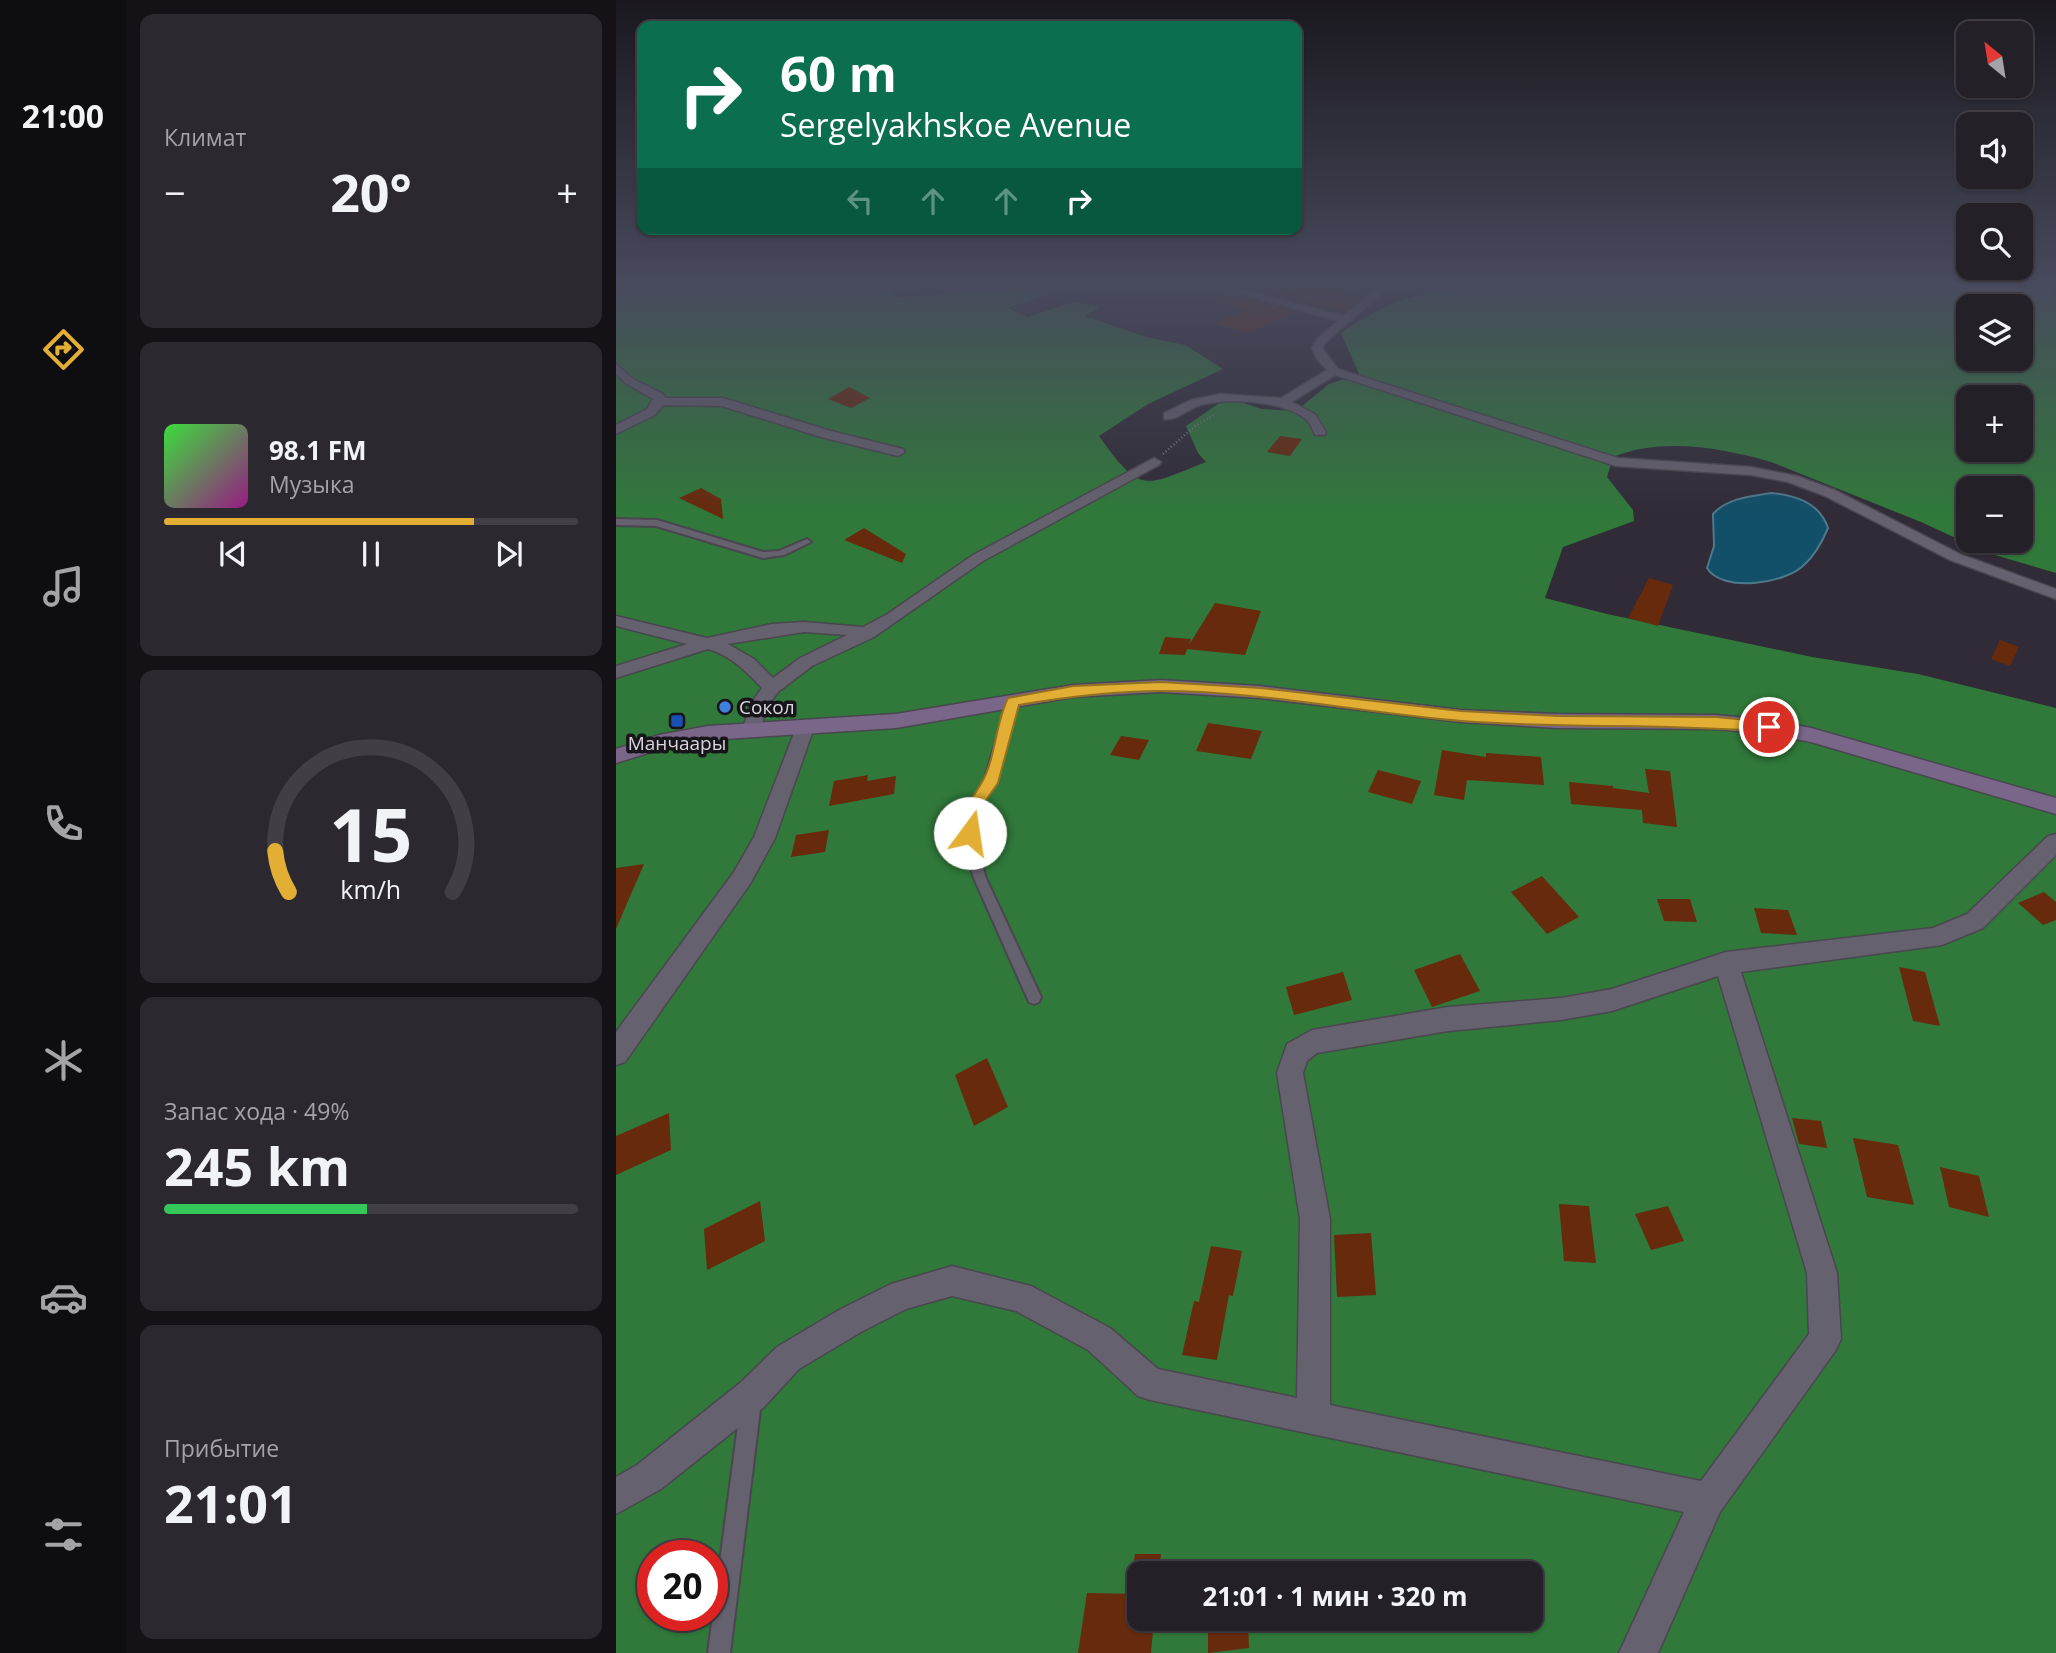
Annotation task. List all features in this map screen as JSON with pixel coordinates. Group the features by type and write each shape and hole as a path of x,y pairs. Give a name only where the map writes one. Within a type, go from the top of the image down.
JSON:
{"main road":[{"path":"616,756 659,742 709,733 896,721 1073,691 1161,686 1261,692 1461,716 1557,721 1716,722 1769,727 1811,735 2056,806"}],"street":[{"path":"1327,363 1334,370 1616,462 1665,469 1764,473 1790,478 1816,487 1942,551 2056,594"},
{"path":"616,366 629,381 659,397 659,402 651,412 616,430"},
{"path":"1283,402 1334,370"},
{"path":"1168,416 1195,403 1221,398 1250,398 1283,402 1310,416 1318,423 1320,432"},
{"path":"659,402 723,402 826,435 898,452"},
{"path":"752,729 758,706 772,688 806,662 868,633 909,608 978,558 1154,462"},
{"path":"616,621 709,643 748,663 772,688"},
{"path":"616,672 745,633 804,626 845,628 868,633"},
{"path":"616,1053 742,878 764,838 805,728"},
{"path":"1313,1417 1315,1219 1290,1073 1296,1053 1312,1042 1380,1030 1448,1019 1561,1009 1612,1000 1726,963 1896,945 1934,938 1975,921 2056,842"},
{"path":"1638,1653 1707,1500 1825,1339 1822,1273 1726,963"},
{"path":"616,1496 649,1477 752,1395 788,1358 850,1321 902,1295 952,1281 1020,1297 1099,1339 1150,1384 1707,1500"}],"lane":[{"path":"616,522 657,523 763,555 781,553 807,542"},
{"path":"1013,701 990,783 974,805 970,833 979,876 1034,997"},
{"path":"719,1653 752,1395"}],"path":[{"path":"1154,462 1195,426 1250,398"}],"green space":[{"path":"616,363 1214,363 1223,369 1148,404 1099,436 1135,477 1156,480 1206,462 1198,453 1186,426 1218,404 1234,400 1262,409 1296,411 1329,384 1359,374 1354,363 1956,363 1956,371 2033,371 2033,363 2056,363 2056,573 1988,553 2033,553 2033,476 1956,476 1956,538 1771,462 1712,449 1651,447 1613,457 1607,477 1633,510 1634,521 1563,547 1545,598 1607,614 1812,657 1918,674 2056,708 2056,1653 616,1653"}],"water":[{"path":"1771,493 1797,498 1819,512 1828,528 1815,553 1795,572 1769,581 1739,583 1715,576 1707,568 1714,546 1713,514 1732,501"}],"building":[{"path":"849,387 870,398 851,408 828,399"},
{"path":"1280,436 1302,439 1290,456 1267,452"},
{"path":"701,488 721,499 723,519 679,498"},
{"path":"864,528 906,554 902,563 844,540"},
{"path":"1649,578 1673,585 1658,626 1628,618"},
{"path":"1215,603 1261,611 1245,655 1187,649 1185,655 1159,654 1165,637 1191,639 1189,645"},
{"path":"2000,640 2019,647 2010,666 1991,659"},
{"path":"1208,723 1262,731 1251,759 1196,751"},
{"path":"1121,736 1149,740 1139,760 1110,755"},
{"path":"1442,750 1486,757 1486,753 1541,757 1544,785 1467,780 1464,800 1434,795"},
{"path":"1645,769 1670,771 1677,827 1643,823 1642,810 1571,804 1569,782 1649,793"},
{"path":"1378,770 1421,781 1412,804 1368,792"},
{"path":"868,775 867,781 896,776 894,794 829,806 834,781"},
{"path":"829,830 825,852 791,857 796,835"},
{"path":"644,864 616,929 616,868"},
{"path":"1542,876 1579,917 1547,934 1511,892"},
{"path":"2044,892 2056,902 2056,920 2043,925 2018,903"},
{"path":"1657,899 1690,899 1697,922 1664,921"},
{"path":"1754,908 1788,910 1797,935 1761,933"},
{"path":"1460,954 1480,991 1432,1007 1414,970"},
{"path":"1899,967 1925,972 1940,1026 1913,1021"},
{"path":"1343,972 1352,1000 1294,1015 1286,987"},
{"path":"987,1058 1008,1107 974,1126 955,1075"},
{"path":"669,1113 671,1150 616,1175 616,1136"},
{"path":"1792,1118 1821,1121 1827,1148 1799,1144"},
{"path":"1853,1138 1898,1145 1914,1205 1867,1197"},
{"path":"1940,1167 1979,1176 1989,1217 1949,1207"},
{"path":"760,1201 765,1241 707,1270 704,1229"},
{"path":"1559,1204 1589,1206 1596,1263 1564,1261"},
{"path":"1668,1206 1684,1241 1651,1250 1635,1214"},
{"path":"1371,1233 1376,1295 1337,1297 1334,1235"},
{"path":"1211,1246 1242,1251 1233,1296 1229,1295 1217,1360 1182,1355 1194,1301 1199,1302"},
{"path":"1135,1554 1161,1554 1160,1561 1134,1561"},
{"path":"1087,1593 1127,1594 1127,1631 1153,1631 1151,1653 1078,1653"},
{"path":"1208,1631 1248,1631 1249,1648 1208,1653"}],"place":[{"name":"Сокол","path":"725,707"},
{"name":"Манчаары","path":"677,721"}],"route":[{"path":"970,833 974,805 990,783 1013,701 1073,691 1161,686 1261,692 1461,716 1557,721 1716,722 1769,727"}]}
